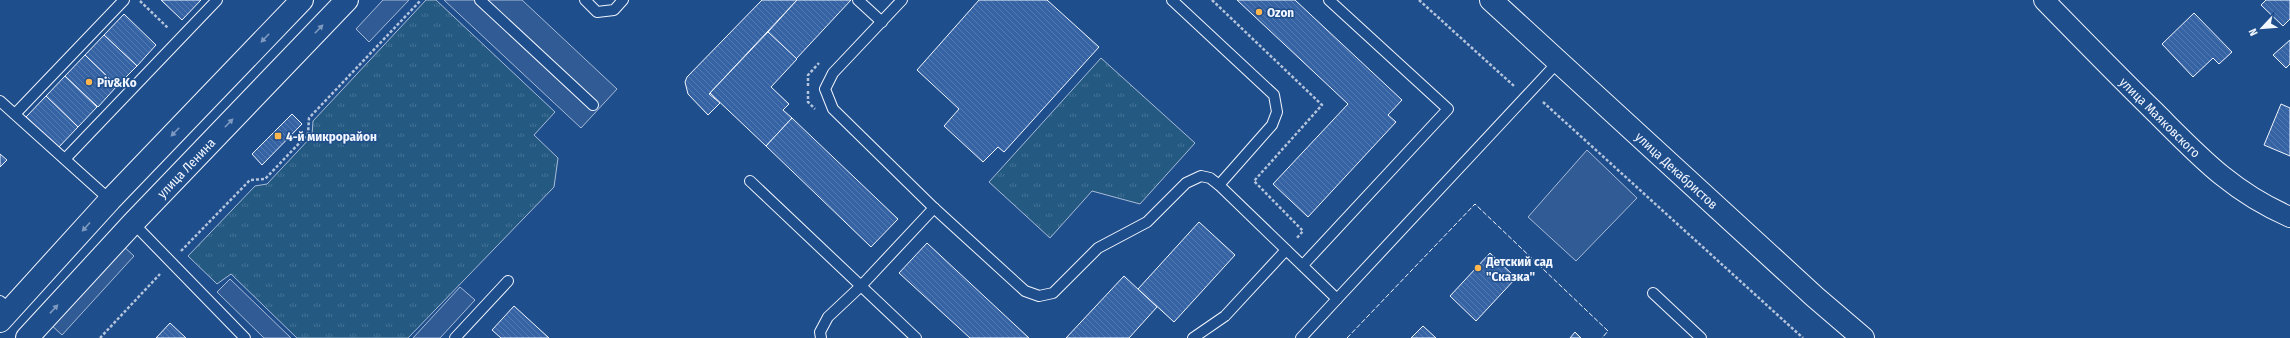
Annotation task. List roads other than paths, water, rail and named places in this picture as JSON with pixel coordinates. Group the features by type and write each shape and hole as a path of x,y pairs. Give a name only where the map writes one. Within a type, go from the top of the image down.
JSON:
{"main road":[{"path":"4,310 50,266 110,200 302,0"},
{"name":"улица Ленина","path":"36,335 74,288 133,223 348,0"},
{"name":"улица Декабристов","path":"1491,0 1815,297 1863,338"},
{"path":"50,266 74,288"}],"street":[{"name":"улица Маяковского","path":"2044,0 2214,171 2239,191 2290,217"}],"lane":[{"path":"15,114 124,0"},
{"path":"65,159 216,0"},
{"path":"480,0 593,104"},
{"path":"585,0 598,12 614,10 623,0"},
{"path":"858,0 882,22"},
{"path":"902,0 834,73 825,89 833,109 934,208 1025,291 1039,296 1053,293 1087,257 1098,248 1147,222 1186,183 1201,176 1210,178 1219,185 1338,299"},
{"path":"1172,0 1274,95 1277,112 1272,125 1219,185"},
{"path":"1302,265 1448,109 1330,0"},
{"path":"1304,337 1558,62"},
{"path":"0,101 110,200"},
{"path":"750,181 916,338"},
{"path":"821,338 820,332 828,317 861,286 934,208"},
{"path":"133,223 245,338"},
{"path":"1193,338 1225,316 1286,250"},
{"path":"455,338 508,281"},
{"path":"1653,293 1701,338"}],"place":[{"name":"Ozon","path":"1259,12"},
{"name":"Piv&Ko","path":"89,82"},
{"name":"4-й микрорайон","path":"278,136"},
{"name":"Детский сад \"Сказка\"","path":"1478,268"}]}
